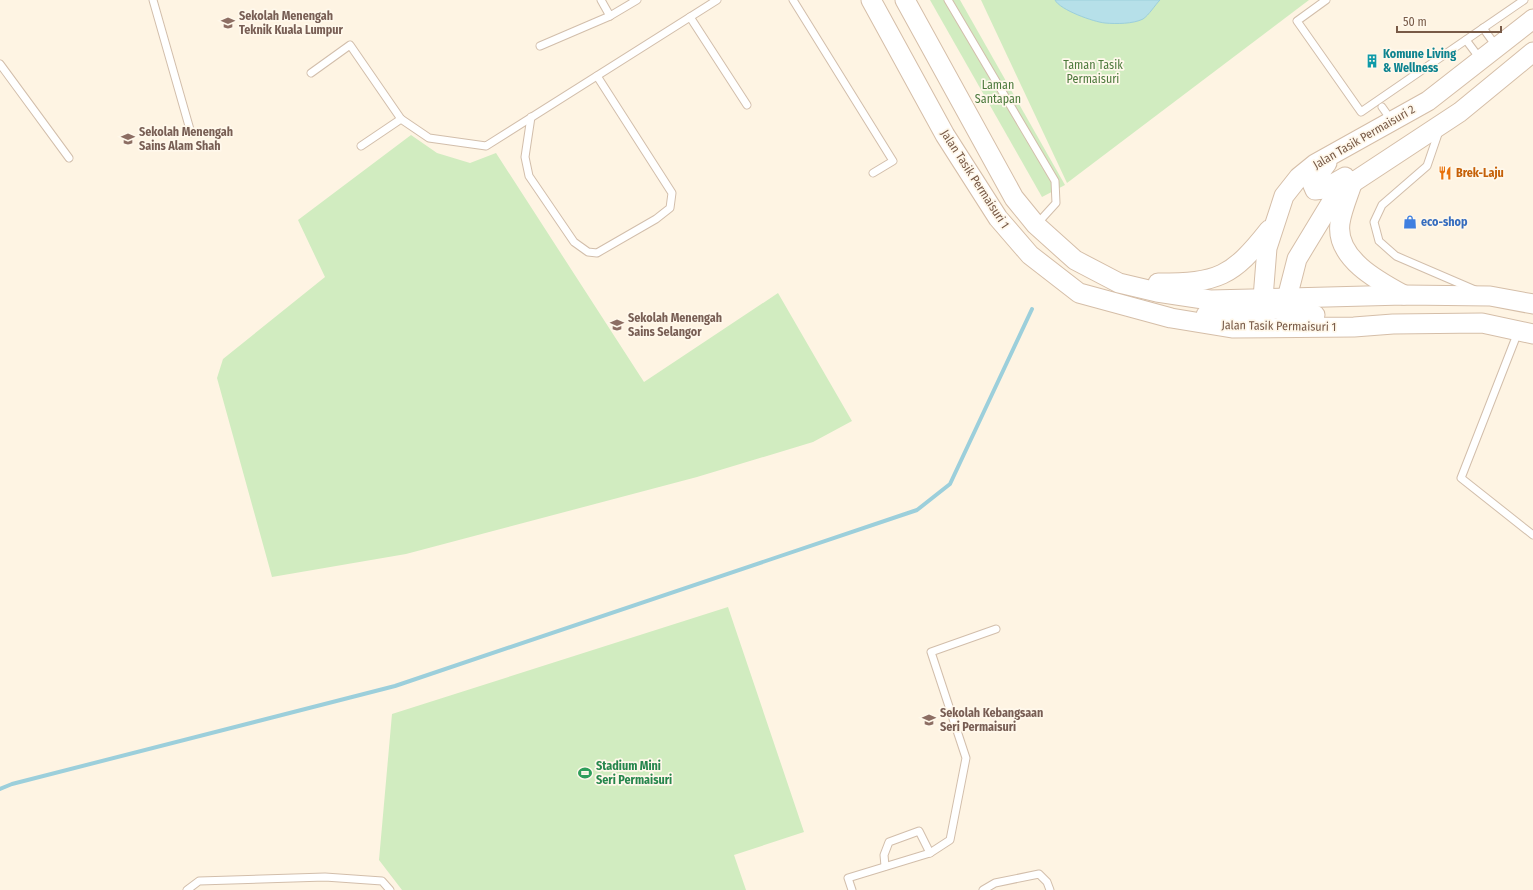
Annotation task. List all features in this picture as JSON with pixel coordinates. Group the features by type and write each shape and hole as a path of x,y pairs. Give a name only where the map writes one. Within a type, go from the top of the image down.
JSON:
{"main road":[{"name":"Jalan Tasik Permaisuri 1","path":"871,0 931,109 998,218 1030,255 1079,293 1171,318 1232,328 1354,328 1393,324 1482,323 1526,332"},
{"name":"Jalan Tasik Permaisuri 1","path":"905,0 1014,198 1036,225 1075,260 1119,283 1157,292 1210,300 1276,302 1404,295 1490,296 1533,304"},
{"name":"Jalan Tasik Permaisuri 2","path":"1276,302 1267,248 1284,196 1299,177 1315,164 1335,153 1387,114 1428,101 1533,19"},
{"path":"1171,318 1200,315 1258,314 1276,302 1297,259 1337,193 1353,181 1460,112 1533,52"},
{"path":"931,109 957,95"},
{"path":"1335,153 1312,183 1315,190 1319,191 1334,184 1409,134 1433,130"},
{"path":"1353,181 1339,224 1343,247 1366,274 1404,295"},
{"path":"1119,283 1182,283 1210,280 1229,272 1248,257 1276,222"},
{"path":"1276,302 1292,316 1344,315 1393,324"}],"lane":[{"path":"153,0 191,133"},
{"path":"601,0 610,16"},
{"path":"540,46 610,16 638,0"},
{"path":"311,73 350,45 401,119 429,138 486,146 717,0"},
{"path":"793,0 893,160 873,173"},
{"path":"948,0 1056,181 1056,203 1036,225"},
{"path":"1326,0 1297,21 1361,112 1524,0"},
{"path":"690,17 747,105"},
{"path":"1482,28 1497,48"},
{"path":"1466,40 1481,60"},
{"path":"0,64 69,158"},
{"path":"532,117 525,157 529,176 574,242 588,252 597,253 656,219 670,208 672,193 597,76"},
{"path":"361,146 401,119"},
{"path":"1433,130 1427,166 1382,205 1374,222 1379,241 1396,256 1490,296"},
{"path":"1526,332 1461,478 1533,535"},
{"path":"852,890 848,878 930,853 950,840 966,758 931,652 996,629"},
{"path":"885,866 884,855 889,842 918,830 930,853"},
{"path":"983,890 995,883 1039,874 1047,882 1050,890"},
{"path":"187,890 199,881 325,878 382,881 390,890"}],"green space":[{"name":"Laman Santapan","path":"930,0 960,0 1065,185 1042,197"},
{"name":"Taman Tasik Permaisuri","path":"981,0 1309,0 1067,183"},
{"path":"411,135 437,153 470,163 496,153 644,382 778,293 852,421 813,442 697,477 406,554 272,577 217,378 223,359 325,277 298,220"},
{"name":"Stadium Mini Seri Permaisuri","path":"728,607 804,832 734,855 746,890 402,890 379,860 392,714"}],"water":[{"path":"1055,0 1160,0 1143,19 1129,23 1114,24 1100,22 1078,15 1063,8"}],"waterway":[{"path":"0,789 12,784 395,686 917,510 950,484 1032,309"}],"place":[{"name":"Sekolah Menengah Teknik Kuala Lumpur","path":"228,23"},
{"name":"Komune Living & Wellness","path":"1372,61"},
{"name":"Sekolah Menengah Sains Alam Shah","path":"128,139"},
{"name":"Brek-Laju","path":"1445,173"},
{"name":"eco-shop","path":"1410,222"},
{"name":"Sekolah Menengah Sains Selangor","path":"617,325"},
{"name":"Sekolah Kebangsaan Seri Permaisuri","path":"929,720"},
{"name":"Stadium Mini Seri Permaisuri","path":"585,773"}]}
